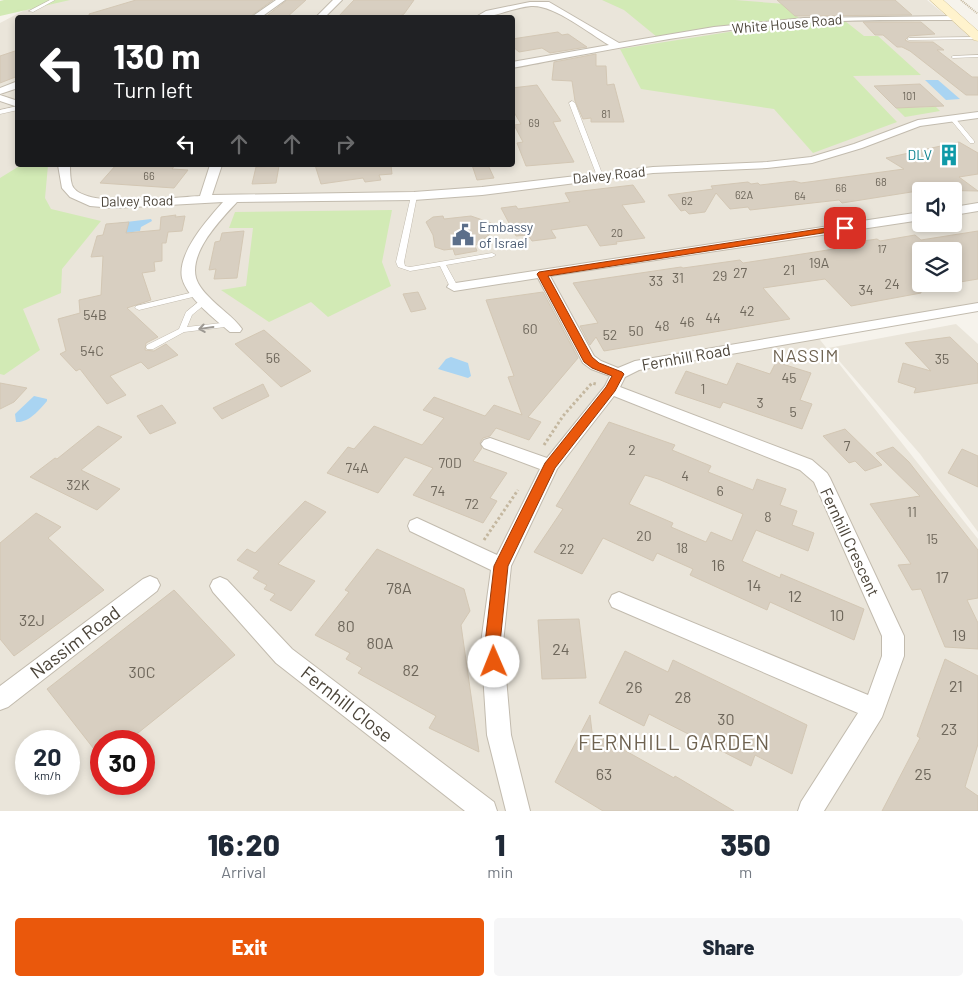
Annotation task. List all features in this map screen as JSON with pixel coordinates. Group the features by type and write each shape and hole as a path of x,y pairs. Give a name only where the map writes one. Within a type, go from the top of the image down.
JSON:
{"main road":[{"path":"936,0 977,33"}],"street":[{"path":"258,15 281,0"},
{"path":"321,15 338,0"},
{"path":"485,15 530,4 546,4 618,46"},
{"name":"White House Road","path":"515,64 702,31 783,22 874,18 960,21"},
{"path":"0,91 15,85"},
{"path":"0,98 15,103"},
{"name":"Dalvey Road","path":"64,167 66,186 74,194 90,202 114,204 234,198 414,196 482,191 653,170 766,165 812,160 836,154 918,124 978,115"},
{"path":"205,199 215,167"},
{"path":"233,326 202,297 189,277 192,258 207,228 234,198"},
{"path":"962,210 978,207"},
{"path":"454,287 912,217"},
{"name":"Fernhill Crescent","path":"542,274 588,359 615,382 806,465 821,478 893,636 894,656 874,709 810,811"},
{"name":"Fernhill Road","path":"518,811 499,735 493,652 501,566 550,466 615,382 635,366 978,307"},
{"path":"490,444 550,466"},
{"path":"417,526 501,566"},
{"name":"Nassim Road","path":"0,699 150,585"},
{"name":"Fernhill Close","path":"220,586 284,656 485,811"},
{"path":"619,601 874,709"}],"lane":[{"path":"31,11 53,0"},
{"path":"910,39 977,33"},
{"path":"953,57 978,56"},
{"path":"572,103 600,176"},
{"path":"0,112 15,109"},
{"path":"953,119 972,142"},
{"path":"414,196 401,265 410,269 492,256"},
{"path":"442,264 454,287"},
{"path":"139,308 202,297"},
{"path":"182,330 189,314 202,297"},
{"path":"150,347 182,330 233,326"}],"path":[{"path":"958,1 978,14"}],"shaded area":[{"path":"44,0 927,0 978,42 978,307 817,336 978,539 978,811 0,811 0,23 15,15 15,167 515,167 515,15 15,15"},
{"path":"956,324 978,344 978,532 920,454 828,348"}],"green space":[{"path":"70,0 0,16 0,1"},
{"path":"602,0 735,0 785,4 799,18 657,37 624,10"},
{"path":"845,21 864,36 878,36 921,75 853,76 897,122 813,153 774,109 641,89 620,49 767,26"},
{"path":"936,107 940,111 905,117 896,108"},
{"path":"18,167 48,167 45,198 51,209 101,221 62,269 61,293 23,309 40,350 4,375 0,374 0,178"},
{"path":"392,210 382,262 391,286 328,317 311,302 269,322 221,290 246,286 253,228 229,228 235,212"}],"water":[{"path":"925,80 938,80 960,99 946,100"},
{"path":"151,219 152,221 141,227 140,231 126,233 118,223"},
{"path":"451,357 468,363 471,376 468,378 438,369 446,359"},
{"path":"34,396 47,399 47,401 29,418 16,422 15,414"}],"building":[{"path":"136,0 273,0 252,15 89,14"},
{"path":"287,0 306,0 289,15 268,15"},
{"path":"354,0 414,0 402,15 340,15"},
{"path":"777,0 895,0 912,15 795,16"},
{"path":"863,22 921,22 935,34 909,36 905,40 909,42 933,42 944,50 937,50 972,77 978,77 978,95 966,95 910,51 897,47 883,35 875,35"},
{"path":"558,32 562,35 568,34 587,47 550,53 542,48 519,52 515,49 515,39"},
{"path":"15,51 15,77 0,83 0,56"},
{"path":"596,54 596,66 606,66 607,85 614,84 624,122 591,122 591,118 583,119 575,101 572,81 552,80 554,62"},
{"path":"920,84 944,106 896,108 874,86"},
{"path":"537,85 561,121 553,122 574,162 526,166 517,143 523,142 515,127 515,125 521,124 515,114 515,88"},
{"path":"959,142 978,153 978,174 959,177 978,191 962,191 962,182 912,182 912,192 842,203 839,200 750,210 748,207 730,209 716,193 705,212 689,214 685,210 681,211 668,195 713,189 711,186 748,182 760,185 794,181 801,183 904,169 886,158"},
{"path":"114,167 174,167 172,169 188,170 174,188 100,183"},
{"path":"256,167 279,167 276,183 252,184"},
{"path":"316,167 391,167 392,174 379,175 381,180 365,182 363,178 321,184"},
{"path":"473,167 489,167 494,178 477,180"},
{"path":"633,185 645,202 622,205 645,238 616,242 617,244 600,246 587,225 551,230 556,238 532,241 528,235 516,236 501,208 516,206 518,209 570,202 565,193"},
{"path":"176,215 175,217 185,216 182,231 168,232 166,243 162,243 162,261 154,262 155,271 142,273 151,300 127,308 158,337 146,343 145,350 154,351 166,344 178,355 148,369 141,362 110,376 126,395 107,404 80,369 76,371 60,354 66,351 58,319 80,313 79,300 101,295 103,256 91,257 97,236 103,235 106,224 129,222 126,233 160,230 161,217"},
{"path":"443,216 444,219 471,216 500,226 475,246 477,251 455,255 453,249 444,250 435,247 433,235 426,222 433,217"},
{"path":"244,231 237,278 214,279 216,269 209,270 215,242 220,241 222,233"},
{"path":"978,231 978,279 962,282 962,242 912,242 912,292 921,293 851,306 825,279 763,288 790,319 604,351 596,337 590,345 580,326 598,323 573,283 740,260 743,263 847,247 843,244 877,239 880,241 915,235 921,240"},
{"path":"418,292 426,309 411,312 403,294"},
{"path":"543,292 578,358 528,417 541,422 529,440 496,428 490,436 483,438 480,443 482,448 473,461 507,473 490,498 497,501 483,523 413,495 433,468 405,457 378,493 327,473 348,447 354,449 374,426 422,445 444,418 423,410 434,397 485,416 494,405 522,415 508,377 514,376 486,300"},
{"path":"264,330 311,371 281,387 235,344"},
{"path":"950,337 978,364 978,383 914,393 916,388 898,382 903,363 931,371 905,343"},
{"path":"776,362 811,373 800,400 812,404 802,429 723,402 720,408 675,393 686,371 727,385 737,363 770,374"},
{"path":"0,383 27,388 14,402 0,409"},
{"path":"263,384 269,396 222,419 213,408"},
{"path":"162,405 176,423 150,434 137,416"},
{"path":"609,422 675,445 672,450 711,466 708,472 753,490 757,479 786,489 780,505 797,511 792,525 814,533 808,551 756,530 742,561 780,578 781,574 864,609 854,640 770,602 767,610 690,575 693,569 657,553 653,561 603,538 582,574 534,552 563,509 556,506","holes":["645,475 743,514 732,541 711,532 706,542 671,527 673,523 629,504"]},
{"path":"98,426 122,437 81,470 120,489 97,510 30,477 55,458 57,459"},
{"path":"845,429 882,465 865,471 855,461 849,463 823,436"},
{"path":"893,447 909,462 978,550 978,598 967,600 978,623 978,649 945,647 921,589 912,590 898,565 911,564 870,504 920,496 876,453"},
{"path":"962,449 978,456 978,487 948,473"},
{"path":"305,501 326,512 278,564 315,581 291,611 270,600 275,594 264,589 267,585 253,578 259,571 237,560 247,549 255,553"},
{"path":"36,513 61,527 48,538 104,590 14,656 0,639 0,543"},
{"path":"377,549 464,589 470,611 461,625 479,752 429,728 436,716 358,673 362,668 346,659 350,653 315,635 349,592 345,590"},
{"path":"174,590 235,655 142,730 90,730 90,744 47,689"},
{"path":"579,619 586,678 542,679 538,620"},
{"path":"625,651 668,672 673,660 807,725 792,774 755,755 751,766 649,714 644,726 599,703"},
{"path":"945,659 978,676 978,744 965,787 978,796 978,811 882,811 920,738 917,736"},
{"path":"590,715 592,732 674,778 675,776 734,811 603,811 555,782"}],"place":[{"name":"DLV","path":"949,155"},
{"name":"Embassy of Israel","path":"463,235"}],"district":[{"name":"NASSIM","path":"806,356"},
{"name":"FERNHILL GARDEN","path":"674,743"}],"route":[{"path":"494,662 492,643 501,566 550,466 611,389 619,374 608,371 588,359 542,274 845,228"}]}
